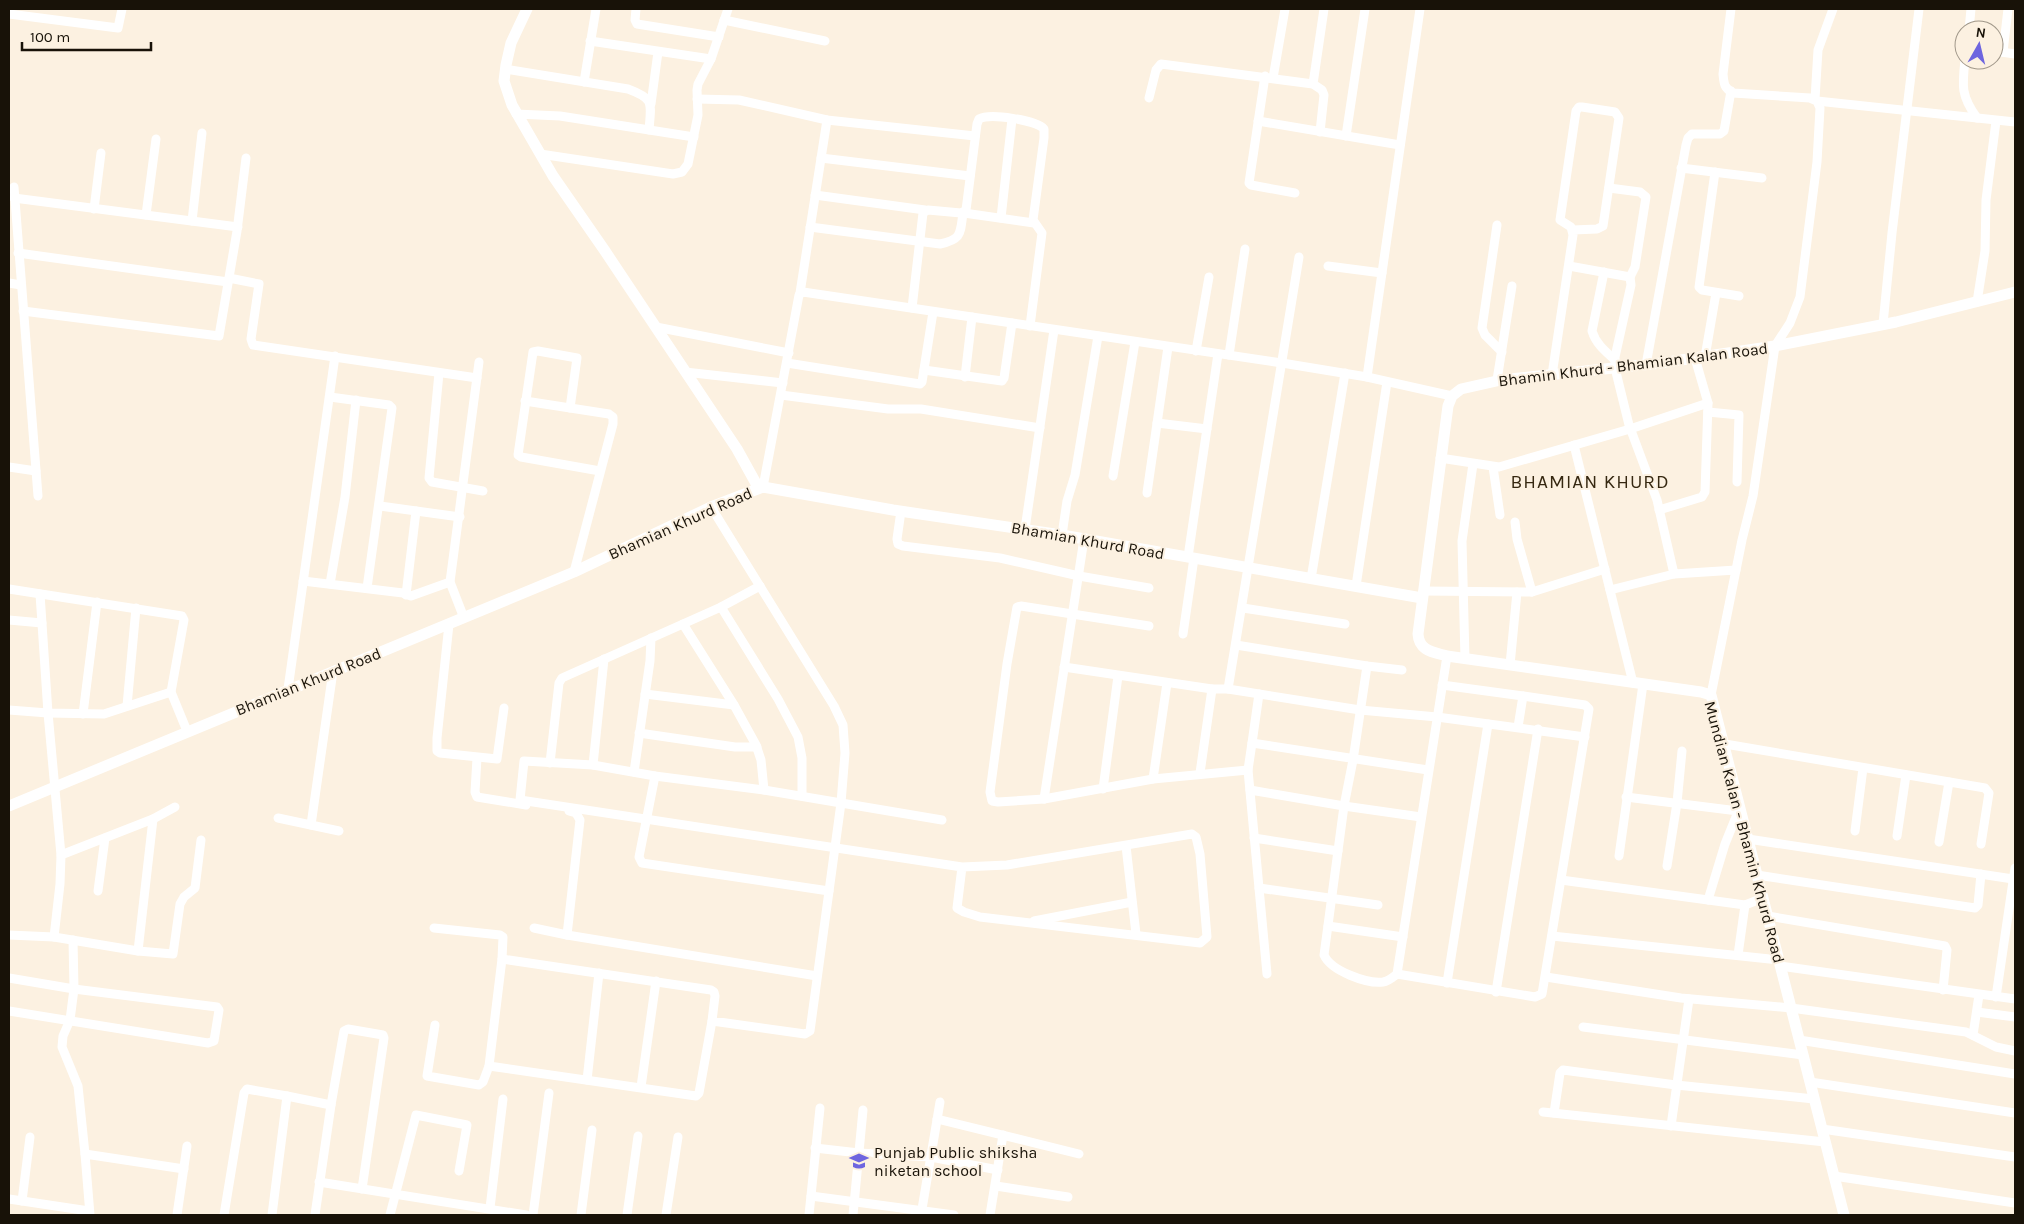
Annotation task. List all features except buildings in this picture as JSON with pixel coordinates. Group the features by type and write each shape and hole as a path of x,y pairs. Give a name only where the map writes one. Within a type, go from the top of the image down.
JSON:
{"street":[{"path":"9,14 117,28 120,26 122,9"},
{"path":"527,9 511,43 505,69 504,81 506,92 516,114 540,154 656,326 760,487"},
{"path":"584,82 596,9"},
{"path":"636,9 635,20 637,24 718,37"},
{"path":"540,154 678,174 686,167 694,137 698,115 698,84 710,60 728,9"},
{"path":"1285,9 1258,121 1249,183 1251,185 1296,193"},
{"path":"1313,84 1324,9"},
{"path":"1346,136 1365,9"},
{"path":"1367,377 1420,9"},
{"path":"1731,9 1723,74 1727,90 2015,122"},
{"path":"1711,694 1753,496 1775,346 1796,310 1802,284 1817,162 1820,108 1816,100 1818,50 1833,9"},
{"path":"1883,324 1919,9"},
{"path":"2004,28 2008,9"},
{"path":"724,20 826,41"},
{"path":"590,41 710,60"},
{"path":"649,130 658,52"},
{"path":"1150,98 1156,70 1161,64 1313,84 1322,90 1324,95 1320,132"},
{"path":"505,69 628,88 638,92 651,104"},
{"path":"1964,70 1965,100 1977,118"},
{"path":"1646,365 1688,138 1692,134 1720,134 1724,131 1731,91"},
{"path":"697,99 739,100 827,120 975,136"},
{"path":"1579,107 1618,114 1609,188 1602,226 1597,229 1573,230 1560,220 1576,111 1579,107"},
{"path":"516,114 560,116 694,137"},
{"path":"810,227 920,243 940,244 953,241 958,236 960,230 979,119 984,117 1035,123 1044,129 1033,214 1034,223 1042,233 1042,240 1030,326"},
{"path":"760,487 781,395 800,293 827,120"},
{"path":"1000,218 1012,120"},
{"path":"1258,121 1400,145"},
{"path":"1977,302 1984,251 1986,200 1996,121"},
{"path":"192,221 202,133"},
{"path":"146,215 156,139"},
{"path":"94,209 101,153"},
{"path":"23,311 218,337 221,334 228,280 238,227 246,158"},
{"path":"821,158 970,176"},
{"path":"1681,168 1762,178"},
{"path":"1715,172 1699,287 1702,290 1739,296"},
{"path":"14,187 38,496"},
{"path":"1609,188 1640,192 1646,197 1615,364 1630,429 1660,510 1674,574"},
{"path":"816,195 1034,223"},
{"path":"14,198 238,227"},
{"path":"912,308 925,210"},
{"path":"1497,224 1482,328 1485,335 1502,352"},
{"path":"1552,374 1573,230"},
{"path":"1229,355 1245,249"},
{"path":"18,253 259,284 250,339 252,344 477,378"},
{"path":"1228,689 1299,257"},
{"path":"1328,266 1382,273"},
{"path":"1569,266 1630,277"},
{"path":"1604,272 1592,331 1595,339 1615,364"},
{"path":"1196,351 1208,277"},
{"path":"9,283 21,285"},
{"path":"1497,380 1512,286"},
{"name":"Bhamin Khurd - Bhamian Kalan Road","path":"1452,396 1461,389 1497,380 1615,364 1646,365 1775,346 1883,324 2015,292"},
{"path":"800,293 1282,363 1367,377 1452,396 1448,406 1440,458 1423,594 1532,592 1605,569"},
{"path":"1660,510 1704,495 1708,408 1700,358 1716,293"},
{"path":"786,363 918,385 922,382 933,312"},
{"path":"965,376 972,317"},
{"path":"924,370 1003,380 1012,323"},
{"path":"656,326 789,353"},
{"path":"1025,529 1054,330"},
{"path":"1062,535 1067,501 1075,475 1098,336"},
{"path":"1113,476 1136,342"},
{"path":"1147,493 1168,346"},
{"path":"570,408 577,358 533,352 517,452 518,456 600,471"},
{"path":"1183,634 1207,429 1218,354"},
{"path":"288,689 335,356"},
{"path":"464,618 450,582 464,488 479,362"},
{"path":"685,372 783,384"},
{"path":"439,373 428,477 432,482 483,491"},
{"path":"1311,579 1345,374"},
{"path":"1356,586 1387,382"},
{"path":"781,395 888,410 921,409 1040,428"},
{"path":"330,397 389,406 392,409 380,506 367,588"},
{"path":"330,584 344,497 356,400"},
{"path":"525,401 609,414 613,417 613,424 574,572"},
{"path":"1440,458 1494,468 1708,408 1739,415 1737,482"},
{"path":"1157,423 1207,429"},
{"path":"1574,445 1610,590 1638,684 1619,856"},
{"path":"1465,659 1462,541 1473,464"},
{"path":"9,467 36,471"},
{"path":"1494,468 1500,515"},
{"name":"Bhamian Khurd Road","path":"9,806 574,572 712,507 760,487 901,511 1062,535 1311,579 1423,594"},
{"path":"380,506 460,516"},
{"path":"712,507 834,706 843,725 845,753 841,803 810,1031 807,1034 712,1021"},
{"path":"406,595 416,511"},
{"path":"901,511 897,540 900,545 1000,558 1079,576 1149,588"},
{"path":"1515,522 1516,539 1532,592"},
{"path":"1044,799 1084,539"},
{"path":"1610,590 1674,574 1736,570"},
{"path":"302,581 367,588 411,596 450,582"},
{"path":"550,763 560,681 565,676 721,607 760,586"},
{"path":"9,589 183,617 171,692 187,731"},
{"path":"1510,665 1517,592"},
{"path":"40,594 60,855 60,884 54,937"},
{"name":"Mundian Kalan - Bhamin Khurd Road","path":"1423,594 1418,641 1428,651 1465,659 1711,694 1844,1215"},
{"path":"83,714 97,602"},
{"path":"1149,626 1019,606 1015,613 1007,664 990,797 992,801 1044,799 1153,779 1200,773 1248,770"},
{"path":"721,607 778,699 798,737 802,758 802,796"},
{"path":"127,706 136,608"},
{"path":"1242,608 1345,624"},
{"path":"9,620 42,623"},
{"path":"449,624 436,748 440,753 494,760 498,758 504,708"},
{"path":"683,624 734,705 757,747 761,760 764,790"},
{"path":"634,772 646,694 651,638"},
{"path":"1236,645 1402,670"},
{"path":"1397,974 1428,770 1448,656"},
{"path":"593,765 604,659"},
{"path":"1368,666 1354,760 1344,806 1324,955 1328,962 1336,968 1349,975 1371,981 1384,982 1397,974 1496,992 1540,996 1546,977 1589,710 1587,706 1442,685"},
{"path":"1064,667 1212,690 1228,689 1360,710 1437,717 1585,737"},
{"path":"310,825 333,671"},
{"path":"1103,789 1118,676"},
{"path":"1153,779 1167,683"},
{"path":"1200,773 1212,690"},
{"path":"9,710 104,714 171,692"},
{"path":"646,694 734,705"},
{"path":"1259,694 1248,770 1267,974"},
{"path":"1518,727 1522,696"},
{"path":"1447,983 1488,724"},
{"path":"1496,992 1538,730"},
{"path":"639,734 736,747 757,747"},
{"path":"1252,743 1428,770"},
{"path":"1725,744 1985,788 1989,791 1981,844"},
{"path":"1668,866 1682,751"},
{"path":"476,758 476,792 479,799 571,811 579,816 567,935"},
{"path":"942,820 764,790 655,776 593,765 524,761 520,800 962,868 1007,865 1192,834 1196,837 1200,854 1206,939 1200,943 980,917 958,909 962,868"},
{"path":"1855,831 1863,768"},
{"path":"1897,836 1906,775"},
{"path":"655,776 639,857 642,863 828,891"},
{"path":"1939,842 1949,782"},
{"path":"1250,790 1344,806 1421,816"},
{"path":"1626,797 1739,809 1725,844 1708,900"},
{"path":"60,855 154,819 175,807"},
{"path":"278,818 339,831"},
{"path":"138,951 154,819"},
{"path":"98,891 105,838"},
{"path":"1254,838 1338,851"},
{"path":"9,935 54,937 172,955 174,953 180,904 184,897 194,890 201,840"},
{"path":"1748,840 2013,879"},
{"path":"1126,846 1136,934"},
{"path":"1996,997 2015,868"},
{"path":"1757,875 1975,908 1978,905 1981,874"},
{"path":"1562,880 1745,905 1763,898"},
{"path":"1259,888 1378,905"},
{"path":"1027,922 1132,902"},
{"path":"1738,955 1745,905"},
{"path":"1768,916 1944,946 1947,950 1944,990"},
{"path":"1328,926 1403,937"},
{"path":"434,928 500,935 503,940 489,1066 483,1082 479,1085 427,1076 436,1025"},
{"path":"534,928 817,976"},
{"path":"1552,936 1738,955 1944,990 2015,999"},
{"path":"9,1199 90,1214 78,1086 62,1047 63,1036 70,1020 74,989 73,940"},
{"path":"489,1066 698,1096 712,1021 715,996 713,991 502,959"},
{"path":"587,1080 599,973"},
{"path":"1546,977 1689,999 1791,1008 1966,1032 1996,1047 2015,1051"},
{"path":"9,978 74,989 217,1008 219,1010 214,1041 208,1043 9,1011"},
{"path":"641,1087 656,981"},
{"path":"1973,1035 1980,995"},
{"path":"1671,1126 1689,999"},
{"path":"1977,1012 2015,1017"},
{"path":"1583,1027 1803,1055"},
{"path":"315,1215 344,1031 348,1029 383,1035 384,1038 362,1188"},
{"path":"1799,1040 2015,1074"},
{"path":"1554,1113 1560,1073 1563,1070 1676,1085 1814,1099"},
{"path":"1810,1082 2015,1113"},
{"path":"224,1215 244,1091 249,1090 287,1096 331,1105"},
{"path":"533,1215 549,1093"},
{"path":"272,1215 287,1096"},
{"path":"490,1208 503,1099"},
{"path":"921,1213 940,1102"},
{"path":"809,1215 820,1108"},
{"path":"853,1215 863,1110"},
{"path":"1542,1112 1825,1142"},
{"path":"390,1215 416,1116 467,1125 459,1170"},
{"path":"937,1119 1080,1154"},
{"path":"1822,1129 2015,1157"},
{"path":"581,1215 592,1130"},
{"path":"990,1215 1003,1135"},
{"path":"22,1201 30,1136"},
{"path":"627,1215 638,1136"},
{"path":"666,1215 678,1137"},
{"path":"177,1215 188,1146"},
{"path":"815,1148 859,1153 931,1157 998,1170"},
{"path":"85,1154 184,1169"},
{"path":"1834,1176 2015,1203"},
{"path":"319,1182 526,1215"},
{"path":"996,1186 1068,1197"},
{"path":"811,1196 921,1213 954,1215"}],"place":[{"name":"Punjab Public shiksha niketan school","path":"859,1161"}],"district":[{"name":"BHAMIAN KHURD","path":"1590,481"}]}
